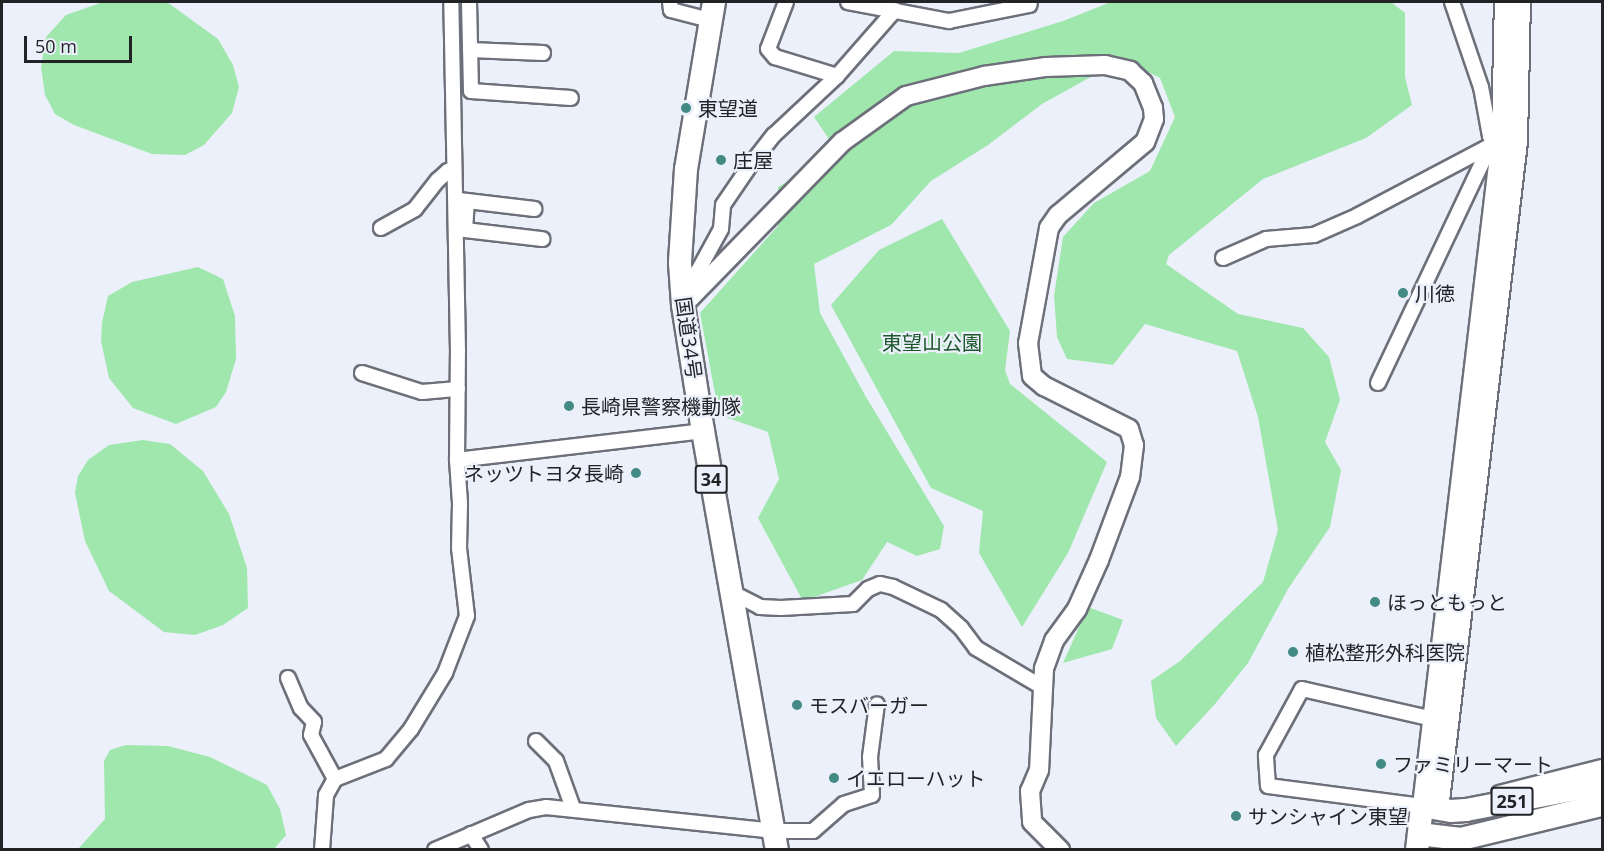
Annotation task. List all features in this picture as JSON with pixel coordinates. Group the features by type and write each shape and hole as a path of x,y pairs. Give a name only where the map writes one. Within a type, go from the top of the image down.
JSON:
{"highway":[{"name":"国道34号","path":"712,11 686,169 680,263 703,430 775,840"},
{"name":"251","path":"1602,784 1466,810 1431,808 1427,843 1461,839 1602,806"}],"street":[{"path":"451,2 454,169 465,230 542,239"},
{"path":"469,2 471,91 571,98"},
{"path":"670,2 671,10 712,11"},
{"path":"786,2 768,49 775,57 837,76"},
{"path":"848,2 950,21 1029,5 1030,2"},
{"path":"1452,2 1481,87 1490,136 1495,143"},
{"path":"1431,808 1433,719 1495,143 1504,2"},
{"path":"1431,808 1518,142 1521,2"},
{"path":"683,296 721,229 723,205 751,164 774,135 837,76 895,10"},
{"path":"470,50 543,53"},
{"path":"683,296 842,142 906,96 984,76 1046,67 1105,65 1130,71 1143,83 1153,108 1153,127 1145,142 1058,215 1049,228 1028,343 1032,376 1044,387 1129,429 1134,445 1130,477 1077,609 1054,641 1044,669 1039,770 1030,790 1032,822 1060,849"},
{"path":"1223,258 1266,239 1314,235 1357,216 1495,143"},
{"path":"1378,383 1495,143"},
{"path":"381,228 415,209 438,180 454,169"},
{"path":"460,200 534,209"},
{"path":"322,849 326,795 335,779 386,759 426,706 456,646 467,616 459,548 460,502 457,460 460,200"},
{"path":"362,373 422,392 458,389"},
{"path":"457,460 703,430"},
{"path":"731,592 760,607 781,608 853,604 868,589 880,584 893,587 940,610 961,628 976,648 1042,687"},
{"path":"288,678 301,708 314,722 311,735 335,779"},
{"path":"1433,719 1302,689 1266,755 1268,786 1431,808 1602,767"},
{"path":"435,849 529,810 573,808 775,840 813,831 844,804 872,795 870,757 878,704"},
{"path":"536,741 556,761 573,808"},
{"path":"471,834 481,849"}],"green space":[{"path":"103,2 167,2 218,39 233,65 239,87 232,113 204,145 185,155 152,154 74,125 55,114 45,95 41,67 46,37 66,15"},
{"path":"1111,2 1391,2 1405,13 1405,77 1412,105 1366,138 1263,179 1169,255 1166,264 1238,314 1303,328 1329,357 1340,400 1325,442 1341,470 1330,527 1288,589 1248,663 1215,704 1176,746 1156,718 1151,681 1180,661 1263,582 1278,530 1258,417 1237,351 1145,324 1113,365 1067,359 1057,337 1054,296 1063,237 1094,203 1150,171 1175,117 1160,78 1123,59 1042,104 988,145 931,181 891,225 814,264 820,313 866,397 944,526 940,549 917,556 887,542 862,580 803,601 758,518 779,479 768,432 719,415 700,313 778,226 778,187 819,163 833,145 814,117 894,51 959,53 1063,21"},
{"name":"東望山公園","path":"942,219 1010,331 1005,370 1010,384 1107,462 1068,553 1022,627 979,553 983,511 931,488 831,305 879,250"},
{"path":"198,267 223,279 235,316 236,359 226,392 216,407 176,424 133,408 109,378 101,341 102,323 108,296 132,282"},
{"path":"143,440 170,444 203,471 229,514 247,568 248,608 223,625 195,635 164,632 109,591 85,541 75,493 78,476 88,460 109,445"},
{"path":"1088,607 1123,620 1112,649 1063,663"},
{"path":"126,745 168,746 210,757 267,785 280,809 286,835 274,849 78,849 105,819 104,761 110,750"}],"place":[{"name":"東望道","path":"686,108"},
{"name":"庄屋","path":"721,160"},
{"name":"川徳","path":"1403,293"},
{"name":"長崎県警察機動隊","path":"569,406"},
{"name":"ネッツトヨタ長崎","path":"636,473"},
{"name":"ほっともっと","path":"1375,602"},
{"name":"植松整形外科医院","path":"1293,652"},
{"name":"モスバーガー","path":"797,705"},
{"name":"ファミリーマート","path":"1381,764"},
{"name":"イエローハット","path":"834,778"},
{"name":"サンシャイン東望","path":"1236,816"}]}
